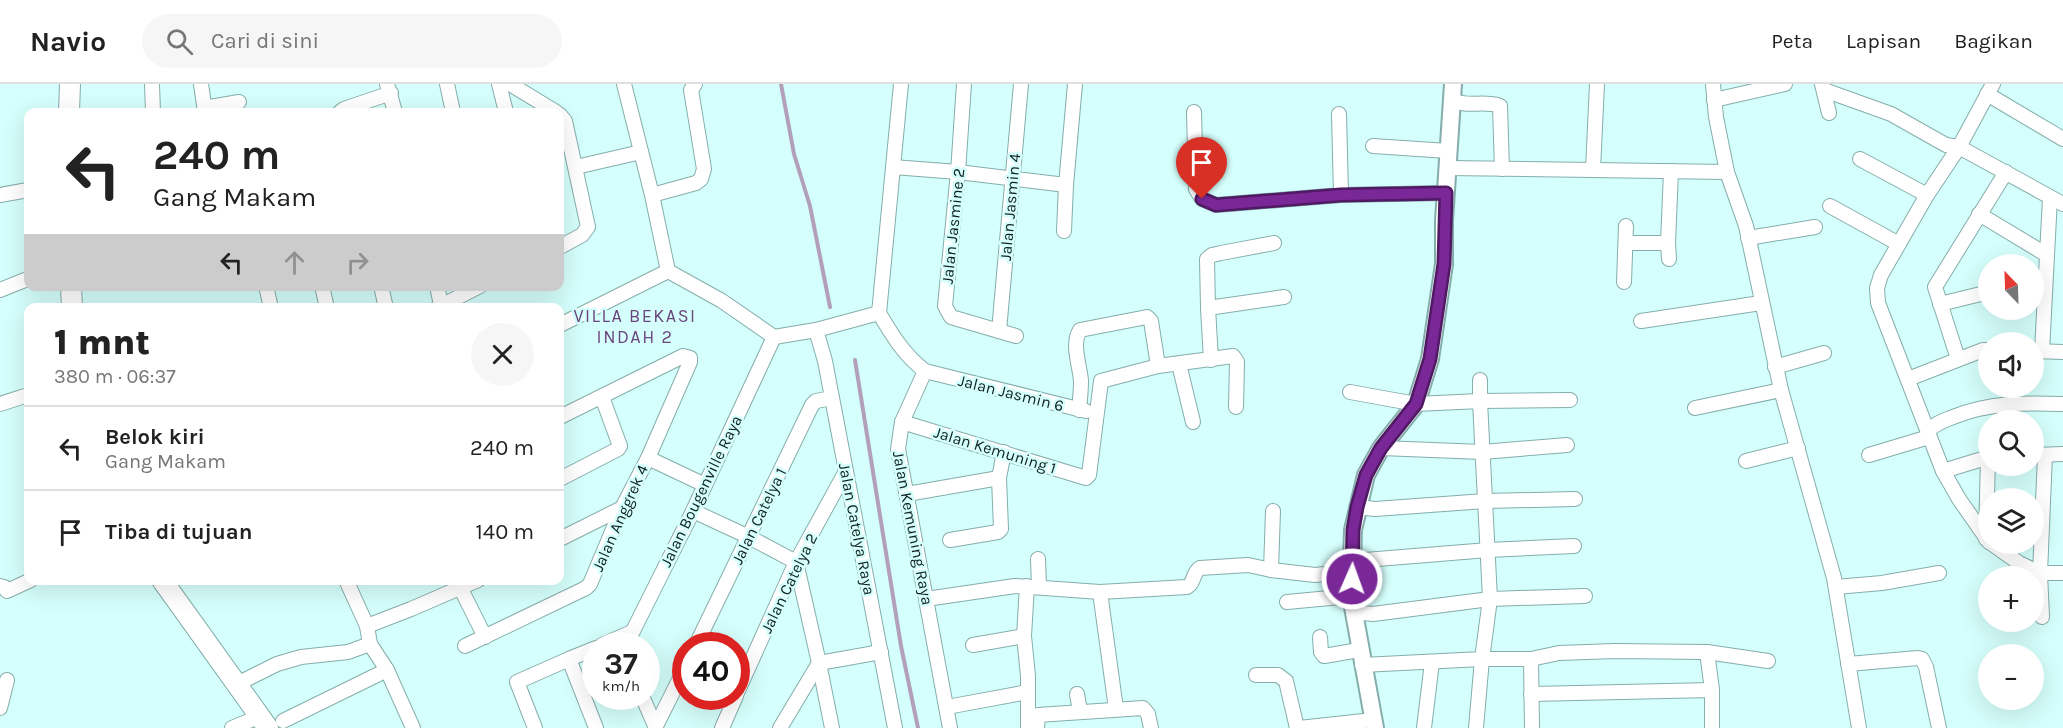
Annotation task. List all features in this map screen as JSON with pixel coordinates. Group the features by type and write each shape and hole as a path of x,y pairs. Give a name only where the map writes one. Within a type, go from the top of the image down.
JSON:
{"main road":[{"path":"69,108 70,84"},
{"path":"166,585 235,685 270,722"}],"street":[{"path":"152,84 153,108"},
{"path":"201,84 205,108"},
{"path":"447,84 452,108"},
{"path":"499,84 505,108"},
{"path":"510,84 548,108"},
{"path":"624,84 652,195 668,271 722,301 774,337 816,330 879,313"},
{"path":"652,195 696,183 703,176 704,169 691,90 695,84"},
{"path":"901,84 879,313 902,350 910,360 925,371"},
{"name":"Jalan Jasmine 2","path":"964,84 945,309 951,316 999,331"},
{"name":"Jalan Jasmin 4","path":"999,331 1021,84"},
{"path":"1064,231 1075,84"},
{"path":"1593,170 1597,84"},
{"path":"1713,84 1727,172 1748,238 1775,367 1836,586 1859,728"},
{"path":"1714,100 1785,84"},
{"path":"1823,87 1829,113"},
{"path":"1823,87 1891,114 1946,145 1959,147 2057,201 2044,270"},
{"path":"344,108 388,89 394,108"},
{"path":"1978,526 1943,471 1878,303 1878,282 1927,195 1959,147 1990,89 2063,139"},
{"path":"1452,92 1458,103 1493,103 1500,106 1502,169"},
{"path":"1257,675 1278,675 1286,681 1298,728 1374,724 1352,604 1353,530 1366,475 1381,448 1416,404 1436,328 1444,264 1452,92"},
{"path":"214,108 239,102"},
{"path":"1194,112 1194,183 1202,199 1216,205 1341,195 1446,193"},
{"path":"1339,114 1341,195"},
{"path":"564,120 588,227 582,235 564,245"},
{"path":"1373,147 1448,151"},
{"path":"576,167 641,152"},
{"path":"1860,159 1927,195"},
{"path":"893,167 1066,185"},
{"path":"1447,168 1727,172"},
{"path":"1670,259 1668,243 1671,171"},
{"path":"1958,359 1935,287 2006,172"},
{"path":"0,195 24,191"},
{"path":"1830,206 1899,244"},
{"path":"1979,214 2047,255"},
{"path":"1624,282 1626,226"},
{"path":"1748,238 1815,227"},
{"path":"1211,360 1207,261 1209,256 1274,243"},
{"path":"1626,243 1668,243"},
{"path":"564,323 668,271"},
{"path":"0,290 24,280"},
{"path":"445,303 470,291"},
{"path":"1940,304 1978,295"},
{"path":"1208,308 1284,297"},
{"path":"1641,321 1761,303"},
{"path":"1079,410 1081,380 1077,334 1080,330 1145,316 1151,321 1158,366"},
{"name":"Jalan Catelya Raya","path":"816,330 825,362 895,728"},
{"path":"999,331 1016,336"},
{"name":"Jalan Bougenville Raya","path":"632,632 693,511 774,337"},
{"path":"2044,351 2063,352"},
{"path":"1908,379 1978,352"},
{"path":"1775,367 1824,353"},
{"name":"Jalan Anggrek 4","path":"465,646 589,586 622,508 648,458 690,362 689,357 683,356 602,396"},
{"path":"1081,380 1101,381 1158,366 1235,357 1237,362 1236,407"},
{"path":"1179,364 1193,422"},
{"name":"Jalan Jasmin 6","path":"925,371 1098,413"},
{"name":"Jalan Kemuning Raya","path":"925,371 902,422 897,449 950,728"},
{"path":"1476,728 1490,598 1480,380"},
{"path":"1098,413 1101,381"},
{"path":"1695,408 1781,390"},
{"path":"1350,392 1416,404 1570,400"},
{"path":"1,400 24,396"},
{"path":"564,415 602,396 620,446 564,477"},
{"name":"Jalan Catelya 1","path":"702,632 812,405 816,401 831,398"},
{"path":"1869,455 1929,434 1939,422 1966,412 1998,404 2063,404"},
{"name":"Jalan Kemuning 1","path":"902,422 1087,477 1098,413"},
{"path":"1381,448 1482,452 1567,445"},
{"path":"1746,460 1798,448"},
{"path":"950,540 998,532 1001,529 999,478 1004,452"},
{"path":"2044,455 2063,454"},
{"path":"648,458 705,485"},
{"path":"1943,471 1978,460"},
{"name":"Jalan Catelya 2","path":"750,664 796,562 845,473"},
{"path":"2040,476 2040,566"},
{"path":"907,494 999,478"},
{"path":"1357,507 1376,509 1485,501 1575,499"},
{"path":"564,537 622,508"},
{"path":"693,511 796,562 832,728"},
{"path":"1271,570 1273,511"},
{"path":"926,600 1015,586 1100,591 1186,587 1191,584 1196,570 1200,568 1248,565 1315,575 1335,573 1353,561 1488,550 1574,546"},
{"path":"2007,554 2025,566"},
{"path":"1028,728 1024,636 1038,559"},
{"path":"1836,586 1882,583 1939,573"},
{"path":"2044,573 2063,573"},
{"path":"0,586 4,586 7,591 24,583"},
{"path":"348,585 367,626 370,644 387,670 413,728"},
{"path":"367,626 469,585"},
{"path":"461,589 485,636"},
{"path":"1100,591 1116,709"},
{"path":"1287,602 1352,604 1373,614 1490,598 1585,596"},
{"path":"973,645 1024,636"},
{"path":"1320,637 1321,652 1324,656 1432,662 1531,659 1559,653 1615,651 1707,652 1768,661"},
{"path":"235,685 277,664 301,657 348,652 370,644"},
{"path":"780,728 819,663 881,652"},
{"path":"1707,652 1712,690 1712,728"},
{"path":"535,728 513,684 582,654"},
{"path":"569,659 596,728"},
{"path":"1531,659 1532,728"},
{"path":"1848,664 1922,659 1939,728"},
{"path":"1424,728 1432,662"},
{"path":"231,728 270,722 387,670"},
{"path":"0,708 7,680"},
{"path":"1531,694 1712,690"},
{"path":"947,707 1028,692"},
{"path":"656,727 672,694"},
{"path":"1077,694 1080,711"},
{"path":"1037,728 1038,715 1145,709 1150,728"},
{"path":"648,710 656,727"},
{"name":"Jalan Catelya 2","path":"722,728 730,710"}],"waterway":[{"path":"781,84 794,154 810,206 830,307"},
{"path":"855,360 901,646 918,728"}],"district":[{"name":"VILLA BEKASI INDAH 2","path":"635,326"}],"route":[{"path":"1202,199 1216,205 1341,195 1446,193 1444,264 1430,359 1416,404 1381,448 1366,475 1353,530 1352,579"}]}
